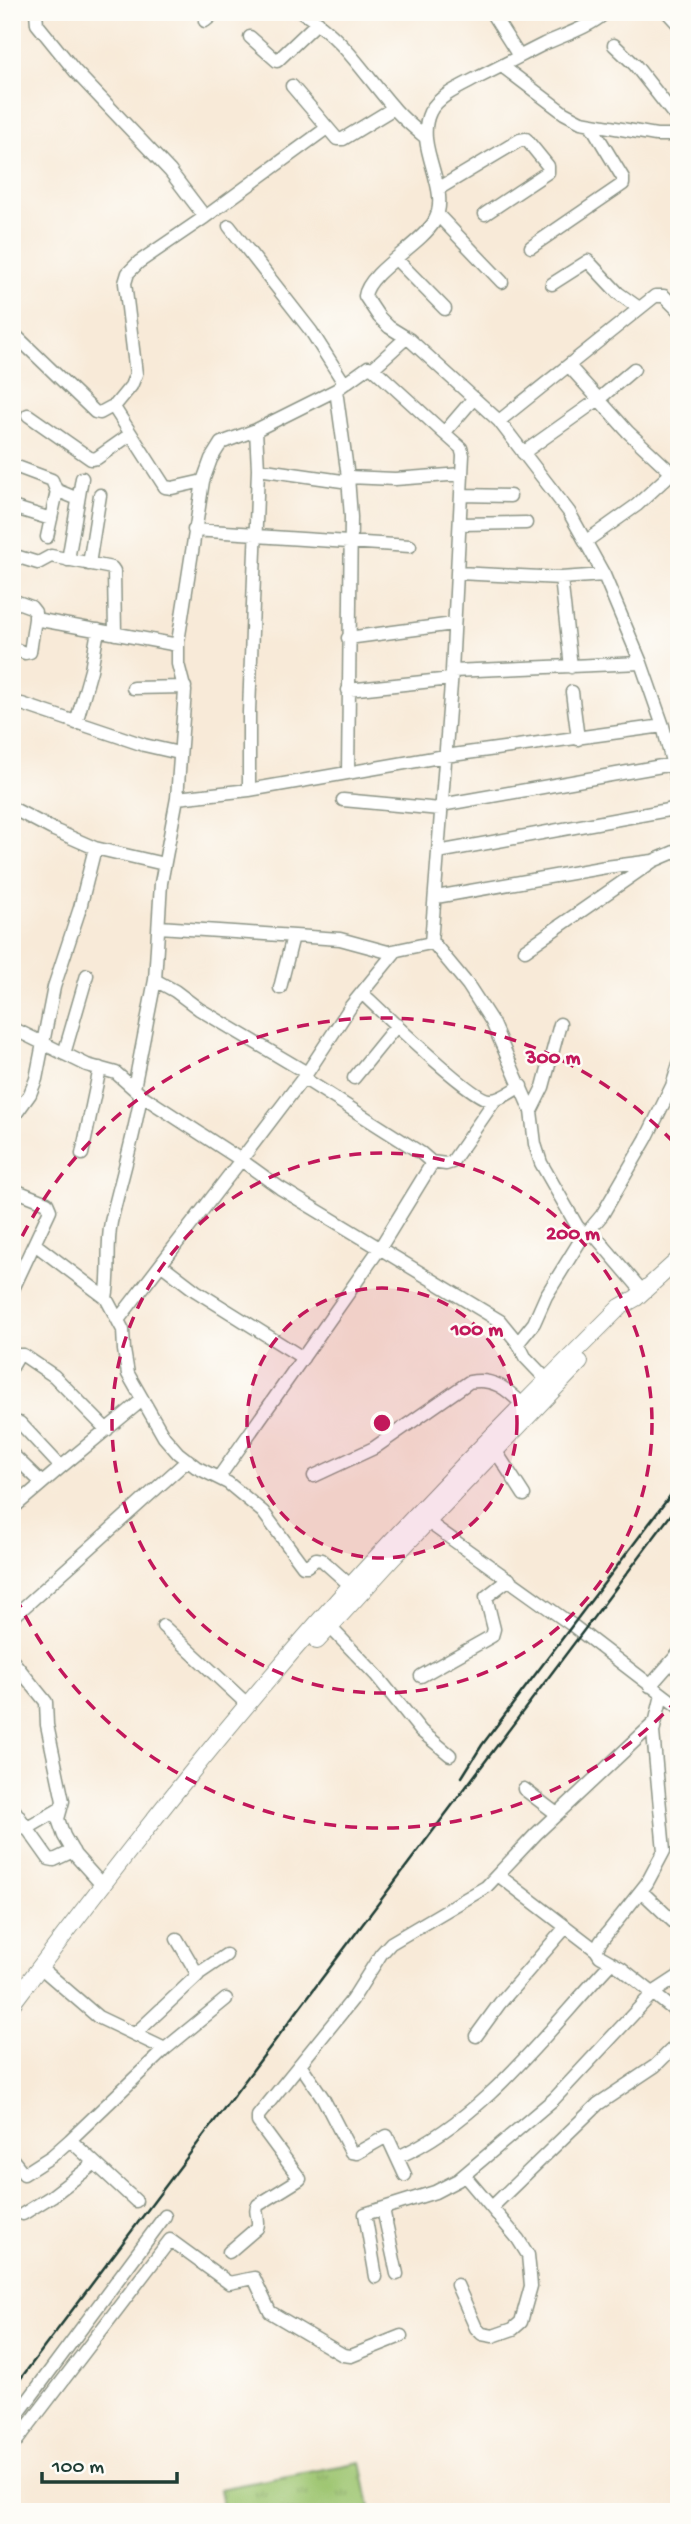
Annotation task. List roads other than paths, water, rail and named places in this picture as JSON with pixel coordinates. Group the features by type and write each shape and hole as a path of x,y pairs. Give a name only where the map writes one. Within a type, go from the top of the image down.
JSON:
{"main road":[{"path":"12,2018 279,1683 423,1518 547,1380 620,1307 640,1295 679,1259"},
{"path":"12,2004 102,1885 248,1705 351,1586 495,1450 628,1314 640,1295"}],"street":[{"path":"36,12 37,24 75,71 170,171 205,217"},
{"path":"205,21 216,12"},
{"path":"302,12 318,22 356,58 394,108 425,137"},
{"path":"491,12 519,56"},
{"path":"606,12 456,89 434,105 428,116 425,137 438,189 437,214 429,229 375,278 366,289 365,296 379,317 394,331 407,338 499,422 569,512 604,575 641,663 663,726 679,790"},
{"path":"667,12 679,25"},
{"path":"250,37 277,61 318,22"},
{"path":"614,45 635,65 679,121"},
{"path":"502,66 565,113 591,125 656,135 679,135"},
{"path":"292,86 335,138 343,139 394,108"},
{"path":"531,247 623,184 623,178 600,144 591,125"},
{"path":"12,332 95,412 113,408 131,386 136,374 125,284 128,273 139,262 327,128"},
{"path":"438,189 526,139 548,166 548,172 485,214"},
{"path":"437,214 502,282"},
{"path":"229,226 311,331 340,387 351,543 348,773"},
{"path":"396,259 444,309"},
{"path":"552,284 588,261 618,293 639,308"},
{"path":"499,422 639,308 660,295 679,311"},
{"path":"106,1298 110,1278 111,1222 129,1158 155,980 164,864 177,799 185,687 178,664 178,645 203,481 220,443 256,430 340,387 365,369 373,368 407,338"},
{"path":"569,366 628,432 675,469 637,505 585,542"},
{"path":"373,368 463,451 458,573 431,943 481,1003 495,1028 531,1111 535,1143 541,1163 577,1226 587,1232 640,1295"},
{"path":"523,453 599,399 634,369"},
{"path":"444,433 474,398"},
{"path":"113,408 165,487 203,481"},
{"path":"28,415 91,459 97,458 131,434"},
{"path":"249,790 258,470 256,430"},
{"path":"12,465 53,481 57,491 47,537"},
{"path":"258,470 348,480 462,474"},
{"path":"68,559 82,478"},
{"path":"57,491 78,499"},
{"path":"89,564 100,495"},
{"path":"461,495 510,496"},
{"path":"12,507 51,519"},
{"path":"460,524 526,523"},
{"path":"194,530 410,546"},
{"path":"12,555 38,562 49,556 114,570 116,634"},
{"path":"458,573 561,578 604,575"},
{"path":"561,578 571,667"},
{"path":"12,600 31,607 35,612 30,652 27,654 12,648"},
{"path":"35,619 178,645"},
{"path":"348,638 453,624"},
{"path":"76,723 90,678 98,630"},
{"path":"348,690 451,675 641,663"},
{"path":"133,688 185,687"},
{"path":"572,692 578,739"},
{"path":"22,704 179,753"},
{"path":"177,799 663,726"},
{"path":"343,800 440,807 673,764"},
{"path":"12,808 95,848 164,864"},
{"path":"438,852 679,808"},
{"path":"12,1119 34,1086 54,986 80,908 95,848"},
{"path":"524,950 653,861 679,850"},
{"path":"436,897 653,861"},
{"path":"159,927 347,940 382,951 395,952 431,943"},
{"path":"280,988 293,936"},
{"path":"118,1320 242,1160 305,1076 362,993 395,952"},
{"path":"64,1054 87,975"},
{"path":"155,980 305,1076 421,1153 431,1163 452,1162 495,1100 521,1086"},
{"path":"362,993 461,1082 483,1098 495,1100"},
{"path":"531,1111 546,1076 560,1024"},
{"path":"354,1078 397,1025"},
{"path":"12,1028 43,1045 116,1073 138,1091 280,1188 500,1321 547,1380"},
{"path":"518,1342 534,1323 546,1296 587,1232 602,1215 646,1139 672,1086 679,1064"},
{"path":"82,1154 100,1068"},
{"path":"219,1477 380,1248 431,1163"},
{"path":"12,1189 47,1203 50,1210 12,1292"},
{"path":"36,1245 106,1298 123,1329 128,1374 163,1437 188,1461 219,1477 263,1511 303,1566 320,1559 351,1586"},
{"path":"162,1265 196,1291 303,1358"},
{"path":"12,1367 19,1355 23,1355 54,1376 107,1430"},
{"path":"314,1476 374,1448 469,1382 499,1384 523,1405"},
{"path":"12,1509 141,1401"},
{"path":"20,1423 61,1466"},
{"path":"495,1450 524,1495"},
{"path":"12,1454 42,1483"},
{"path":"12,1618 188,1461"},
{"path":"423,1518 679,1707"},
{"path":"421,1676 492,1636 494,1629 486,1597 509,1579"},
{"path":"163,1626 248,1705"},
{"path":"330,1627 376,1675 429,1738 450,1755"},
{"path":"650,1686 679,1653"},
{"path":"12,1660 45,1699 47,1725 62,1796 58,1819 73,1851 102,1885"},
{"path":"596,1950 641,1891 664,1851 654,1723 662,1695"},
{"path":"229,2252 258,2227 256,2206 300,2179 257,2117 352,2000 381,1954 391,1943 473,1897 654,1723"},
{"path":"524,1789 557,1814"},
{"path":"12,1807 50,1860 73,1851"},
{"path":"26,1829 60,1809"},
{"path":"498,1875 679,2014"},
{"path":"641,1891 679,1927"},
{"path":"476,2036 500,2003 565,1928"},
{"path":"177,1939 198,1974"},
{"path":"135,2034 198,1974 226,1955"},
{"path":"398,2157 425,2145 469,2112 542,2039 611,1963"},
{"path":"47,1973 98,2017 165,2049"},
{"path":"376,2277 364,2218 366,2213 435,2192 464,2175 554,2099 653,1993 679,1976"},
{"path":"12,2159 23,2173 26,2173 70,2140 165,2049 226,1999"},
{"path":"492,2207 598,2104 655,2066 679,2042"},
{"path":"300,2064 323,2098 351,2152 357,2153 386,2135 405,2175"},
{"path":"70,2140 136,2201"},
{"path":"23,2214 95,2163"},
{"path":"457,2285 476,2328 482,2334 493,2336 513,2329 521,2322 531,2286 528,2255 518,2239 464,2175"},
{"path":"383,2209 397,2274"},
{"path":"12,2422 165,2216"},
{"path":"12,2447 170,2240 229,2283 255,2278 270,2312 343,2355 351,2356 401,2336"}],"railway":[{"path":"462,1777 482,1745 679,1484"},
{"path":"12,2390 679,1504"}]}
